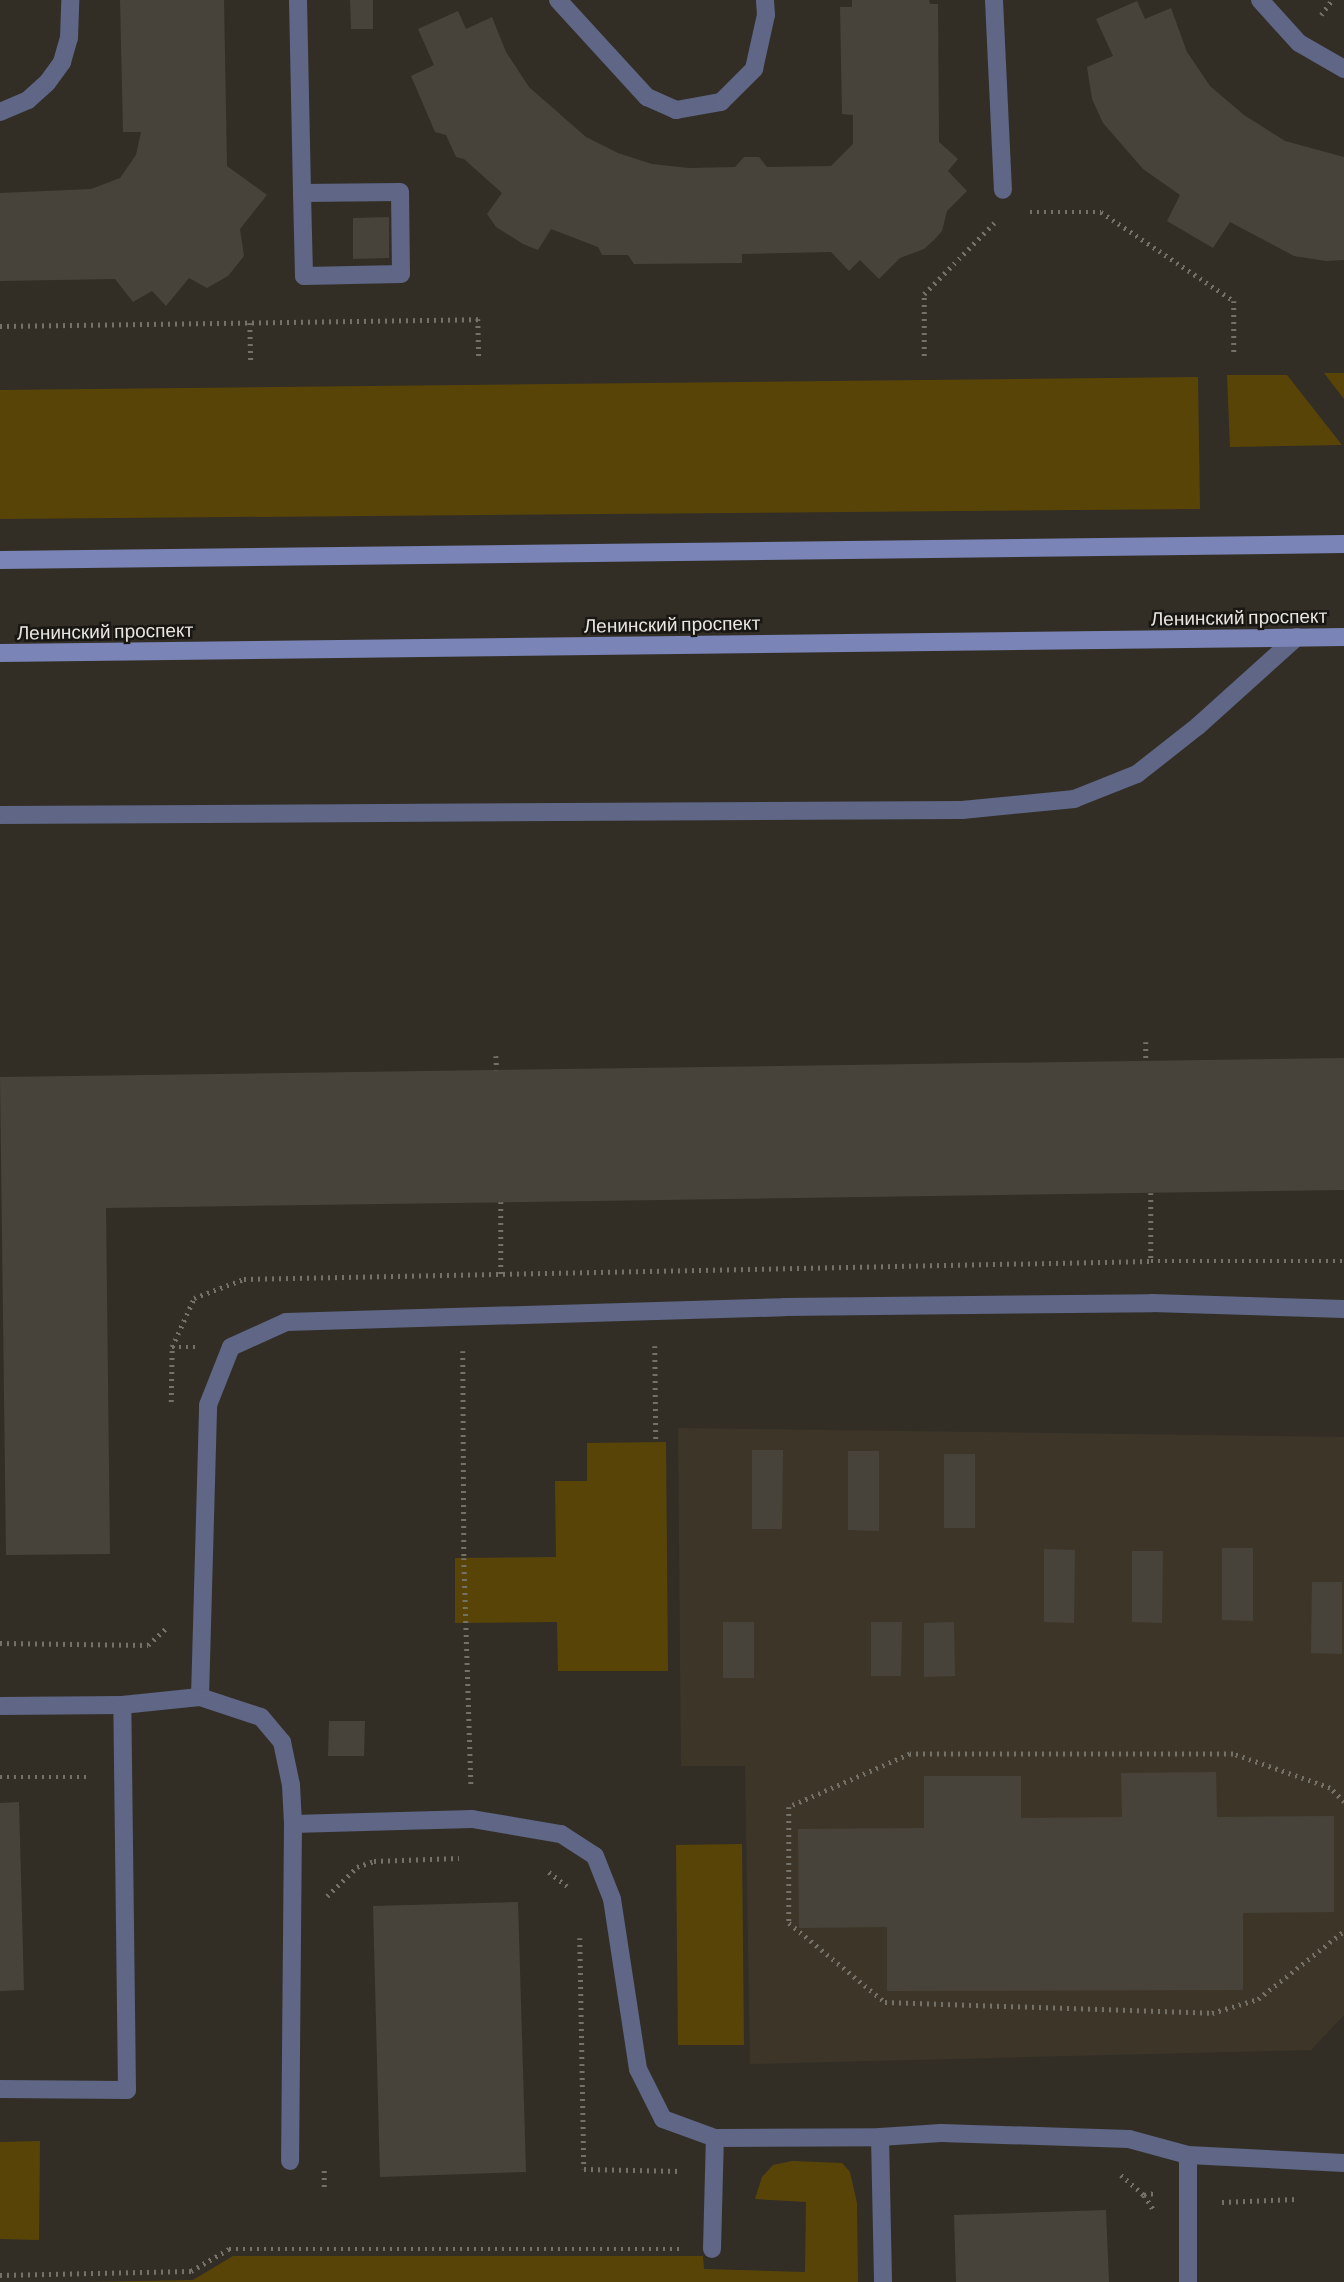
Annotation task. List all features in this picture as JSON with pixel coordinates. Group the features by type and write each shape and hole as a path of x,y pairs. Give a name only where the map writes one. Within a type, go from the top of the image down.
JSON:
{"main road":[{"path":"0,559 1344,544"},
{"name":"Ленинский проспект","path":"0,653 1344,637"}],"street":[{"path":"0,112 28,100 47,83 62,62 69,37 70,0"},
{"path":"298,0 302,193 304,276 401,274 400,192 302,193"},
{"path":"558,0 647,97 676,110 721,102 754,69 766,15 765,0"},
{"path":"994,0 1003,190"},
{"path":"1260,0 1299,43 1344,69"},
{"path":"0,814 962,810 1074,799 1138,774 1198,726 1297,637"},
{"path":"200,1697 208,1405 231,1347 286,1322 579,1311 1152,1303 1344,1309"},
{"path":"0,1706 122,1705 200,1697 261,1717 282,1742 292,1786 293,1824 290,2161"},
{"path":"0,2089 127,2090 122,1705"},
{"path":"293,1824 472,1819 561,1834 595,1856 612,1899 638,2069 663,2119 715,2138 880,2137 940,2133 1129,2139 1188,2155 1344,2163"},
{"path":"880,2137 883,2282"},
{"path":"712,2249 715,2138"},
{"path":"1188,2155 1188,2282"}],"path":[{"path":"1018,213 1101,212 1234,301 1234,352"},
{"path":"924,356 923,294 995,222"},
{"path":"0,326 478,318 479,360"},
{"path":"250,323 251,363"},
{"path":"1146,1042 1146,1061"},
{"path":"496,1056 497,1070"},
{"path":"1151,1193 1152,1303"},
{"path":"501,1202 501,1227"},
{"path":"655,1340 656,1440"},
{"path":"463,1350 464,1558 472,1819"},
{"path":"0,1643 148,1645 166,1629"},
{"path":"1344,1802 1330,1787 1233,1754 910,1754 789,1807 789,1923 885,2003 1212,2013 1258,1999 1344,1931"},
{"path":"0,1777 92,1777 92,1791"},
{"path":"1218,2202 1302,2198"},
{"path":"0,2275 191,2272 229,2249 712,2249"}],"shaded area":[{"path":"1324,373 1344,373 1344,399"},
{"path":"1227,375 1287,375 1342,445 1230,447"},
{"path":"1198,377 1200,509 0,519 0,390"},
{"path":"678,1428 1344,1437 1344,2015 1311,2050 750,2064 745,1766 681,1766"},
{"path":"666,1442 668,1671 558,1671 557,1622 455,1623 455,1558 556,1557 555,1481 587,1481 587,1443"},
{"path":"742,1844 744,2045 678,2045 676,1845"},
{"path":"40,2141 39,2240 0,2239 0,2142"},
{"path":"792,2161 842,2163 850,2172 857,2203 858,2282 85,2282 193,2280 233,2256 703,2256 704,2269 805,2272 806,2202 755,2199 762,2177 773,2165"}],"building":[{"path":"120,0 224,0 227,166 267,195 240,229 244,256 228,276 207,288 189,278 166,306 152,291 133,302 115,279 0,281 0,193 91,189 120,178 136,155 141,132 123,132"},
{"path":"350,0 373,0 373,29 351,29"},
{"path":"852,0 929,0 930,4 938,4 939,142 958,159 948,171 967,191 947,211 942,231 934,240 924,249 900,258 879,279 860,260 849,271 831,252 742,254 742,263 634,264 628,255 602,255 598,247 551,229 538,250 523,244 496,227 487,214 502,193 464,159 456,157 446,135 435,132 411,76 434,65 418,29 458,11 466,29 492,17 506,52 529,87 586,137 618,153 652,164 689,168 735,167 744,157 759,157 767,167 831,166 853,144 853,115 842,114 840,7 852,7"},
{"path":"1137,1 1145,19 1171,8 1187,52 1210,86 1244,115 1285,141 1344,157 1344,260 1326,261 1294,256 1230,222 1213,248 1167,221 1180,195 1143,169 1103,123 1092,99 1087,67 1113,56 1096,19"},
{"path":"389,217 389,258 353,259 353,218"},
{"path":"1344,1058 1344,1190 106,1208 110,1554 6,1555 0,1077"},
{"path":"752,1450 783,1450 782,1529 752,1529"},
{"path":"848,1451 879,1451 879,1531 848,1530"},
{"path":"944,1454 975,1454 975,1528 944,1528"},
{"path":"1222,1548 1253,1548 1253,1621 1222,1620"},
{"path":"1044,1549 1075,1550 1074,1623 1044,1622"},
{"path":"1132,1551 1163,1551 1162,1623 1132,1622"},
{"path":"1312,1582 1342,1582 1342,1654 1311,1653"},
{"path":"723,1622 754,1622 754,1678 723,1678"},
{"path":"871,1622 902,1622 901,1676 871,1676"},
{"path":"954,1622 955,1676 924,1677 924,1623"},
{"path":"329,1721 365,1721 364,1756 328,1756"},
{"path":"1216,1772 1217,1817 1334,1816 1334,1912 1243,1913 1243,1990 887,1991 887,1927 799,1928 798,1829 924,1828 924,1776 1021,1776 1021,1818 1122,1817 1121,1773"},
{"path":"19,1802 24,1990 0,1991 0,1803"},
{"path":"518,1902 526,2172 380,2177 373,1906"},
{"path":"1106,2210 1109,2282 956,2282 954,2215"}]}
